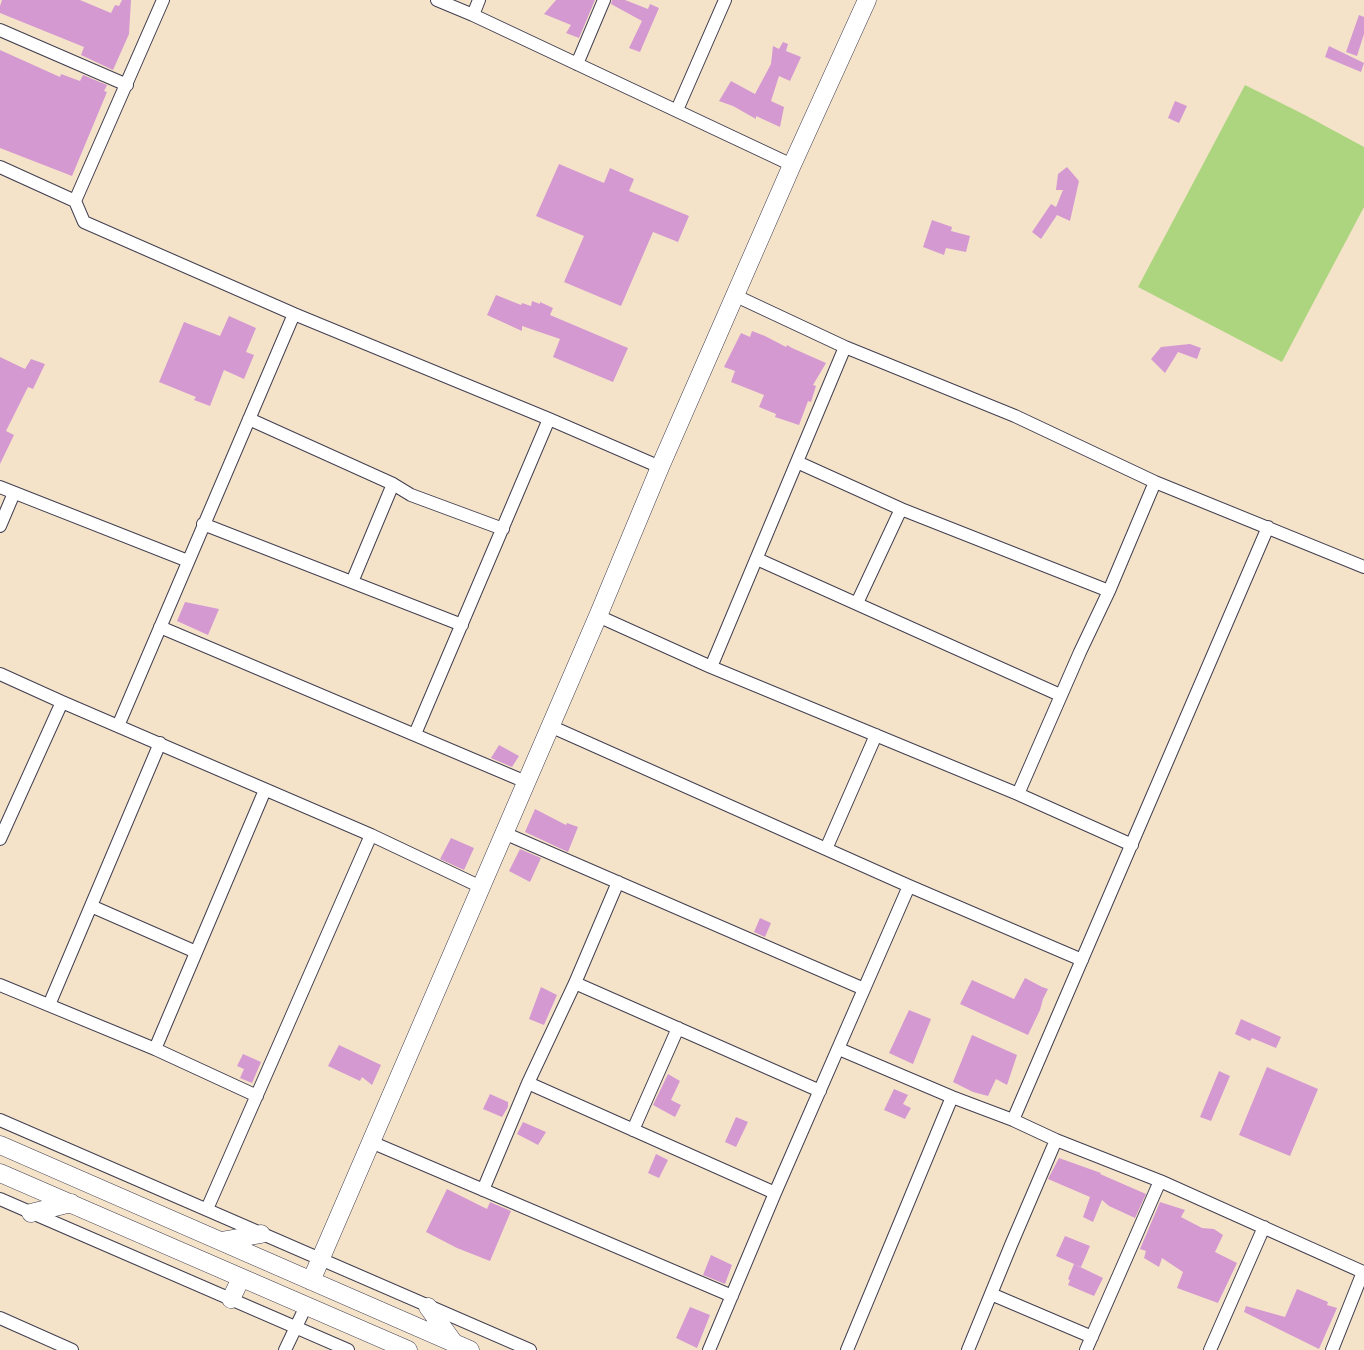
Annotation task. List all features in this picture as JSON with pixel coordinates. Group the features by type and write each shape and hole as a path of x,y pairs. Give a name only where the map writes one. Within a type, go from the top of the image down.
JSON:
{"street":[{"path":"75,201 163,0"},
{"path":"437,0 473,15 792,165"},
{"path":"473,15 479,0"},
{"path":"577,64 604,0"},
{"path":"677,110 726,0"},
{"path":"311,1280 598,616 660,467 792,165 867,0"},
{"path":"0,30 127,85"},
{"path":"0,167 75,201 84,222 294,314 660,467"},
{"path":"736,296 845,347 1015,416 1155,482 1364,567"},
{"path":"118,726 294,314"},
{"path":"711,667 845,347"},
{"path":"249,418 393,484 418,498 503,529"},
{"path":"415,734 549,419"},
{"path":"797,462 901,509 1109,592"},
{"path":"1018,794 1060,695 1109,592 1155,482"},
{"path":"352,582 393,484"},
{"path":"0,487 188,561"},
{"path":"0,526 14,493"},
{"path":"857,603 901,509"},
{"path":"203,524 462,625"},
{"path":"1013,1120 1268,528"},
{"path":"757,559 1060,695"},
{"path":"598,616 711,667 1018,794 1132,845"},
{"path":"160,627 526,782"},
{"path":"0,674 371,835 481,887"},
{"path":"0,839 62,702"},
{"path":"550,726 909,886 1082,960"},
{"path":"826,849 876,735"},
{"path":"48,1006 160,744"},
{"path":"155,1049 265,790"},
{"path":"504,833 864,989"},
{"path":"207,1209 371,835"},
{"path":"483,1190 528,1083 575,983 618,882"},
{"path":"709,1350 775,1193 909,886"},
{"path":"91,906 196,952"},
{"path":"575,983 820,1091"},
{"path":"0,985 155,1049 257,1096"},
{"path":"633,1130 678,1028"},
{"path":"839,1048 952,1097 1013,1120 1056,1140 1160,1181 1363,1272 1332,1350"},
{"path":"528,1083 775,1193"},
{"path":"851,1349 952,1097"},
{"path":"0,1120 530,1350"},
{"path":"968,1350 1010,1245 1056,1140"},
{"path":"371,1142 732,1296"},
{"path":"0,1145 462,1347"},
{"path":"0,1173 408,1350"},
{"path":"1086,1350 1160,1181"},
{"path":"0,1199 348,1350"},
{"path":"31,1213 71,1203"},
{"path":"1210,1350 1264,1227"},
{"path":"221,1241 262,1234"},
{"path":"231,1299 241,1278"},
{"path":"991,1294 1092,1337"},
{"path":"285,1350 306,1306"},
{"path":"428,1307 462,1347"},
{"path":"0,1318 72,1350"}],"green space":[{"path":"1245,85 1364,147 1364,207 1282,362 1138,287"}],"building":[{"path":"2,0 80,0 111,13 115,5 119,6 122,0 131,0 129,34 113,70 81,55 84,47 0,13"},
{"path":"556,0 595,0 579,38 566,33 571,25 544,14"},
{"path":"612,0 625,0 648,9 650,4 659,8 640,52 629,48 642,21 611,4"},
{"path":"1359,15 1364,17 1364,34 1357,56 1346,52"},
{"path":"783,42 788,44 786,51 801,57 790,81 779,76 771,101 784,107 780,127 756,116 756,119 733,106 719,101 731,81 755,94 771,64 773,46 779,49"},
{"path":"1329,46 1364,63 1361,72 1325,57"},
{"path":"0,50 60,77 61,74 80,81 83,75 107,85 104,91 107,92 72,176 0,148"},
{"path":"1175,101 1187,106 1179,123 1168,118"},
{"path":"559,164 604,183 610,168 634,179 629,191 689,216 678,242 653,232 621,306 564,282 584,236 536,216"},
{"path":"1067,167 1079,181 1070,221 1057,215 1041,239 1032,232 1051,204 1056,207 1063,190 1056,190 1058,174"},
{"path":"932,220 952,227 951,231 970,236 966,252 946,248 944,255 923,247"},
{"path":"496,295 521,305 522,303 531,306 532,301 540,304 540,302 553,308 550,315 628,348 613,382 553,357 560,339 522,326 522,331 487,315"},
{"path":"229,316 256,328 246,352 254,355 244,379 224,370 210,406 194,400 196,397 159,382 184,322 220,336"},
{"path":"752,331 826,363 813,385 816,386 811,402 808,401 799,425 775,417 776,414 759,407 764,395 731,382 735,371 724,367 741,333 750,337"},
{"path":"1190,344 1201,348 1197,359 1178,352 1165,373 1151,359 1161,347"},
{"path":"0,357 25,369 31,359 45,364 33,389 28,387 6,431 14,435 0,464"},
{"path":"185,602 219,609 208,635 177,621"},
{"path":"499,745 519,756 512,767 491,758"},
{"path":"535,809 566,825 567,823 578,827 568,852 525,832"},
{"path":"451,838 474,848 464,870 440,859"},
{"path":"520,849 541,858 530,882 509,871"},
{"path":"760,918 771,923 765,937 754,932"},
{"path":"1025,978 1048,989 1028,1035 960,1004 972,980 1014,999"},
{"path":"541,987 557,995 544,1025 529,1019"},
{"path":"909,1010 931,1019 913,1064 889,1053"},
{"path":"1241,1019 1281,1037 1276,1048 1252,1038 1250,1041 1235,1034"},
{"path":"972,1035 1017,1055 1007,1085 996,1079 988,1096 973,1092 953,1082"},
{"path":"339,1045 381,1065 372,1085 362,1077 360,1081 328,1066"},
{"path":"243,1054 261,1062 252,1083 240,1078 244,1069 237,1066"},
{"path":"1267,1067 1318,1089 1290,1156 1239,1135"},
{"path":"1219,1071 1230,1076 1211,1121 1200,1117"},
{"path":"668,1074 680,1081 671,1100 681,1105 675,1117 653,1105"},
{"path":"894,1089 908,1095 903,1104 911,1108 905,1119 884,1110"},
{"path":"490,1094 508,1102 508,1107 502,1117 483,1109"},
{"path":"736,1117 748,1122 736,1147 725,1142"},
{"path":"523,1122 546,1132 538,1145 517,1134"},
{"path":"656,1154 668,1160 659,1178 648,1173"},
{"path":"1059,1158 1101,1173 1146,1194 1135,1218 1109,1206 1102,1200 1093,1222 1083,1217 1090,1197 1048,1179"},
{"path":"447,1189 487,1209 490,1202 511,1211 490,1261 457,1248 426,1232"},
{"path":"1160,1202 1185,1210 1181,1217 1202,1228 1214,1229 1223,1235 1215,1252 1237,1263 1218,1303 1177,1288 1183,1272 1162,1258 1159,1267 1144,1258 1146,1251 1140,1249"},
{"path":"1065,1236 1090,1246 1081,1267 1056,1256"},
{"path":"711,1255 732,1265 725,1284 703,1275"},
{"path":"1074,1264 1103,1278 1094,1296 1068,1285 1070,1280 1068,1279"},
{"path":"1297,1289 1328,1302 1327,1305 1337,1308 1319,1349 1244,1312 1246,1306 1285,1317"},
{"path":"690,1307 710,1315 697,1348 676,1338"}]}
